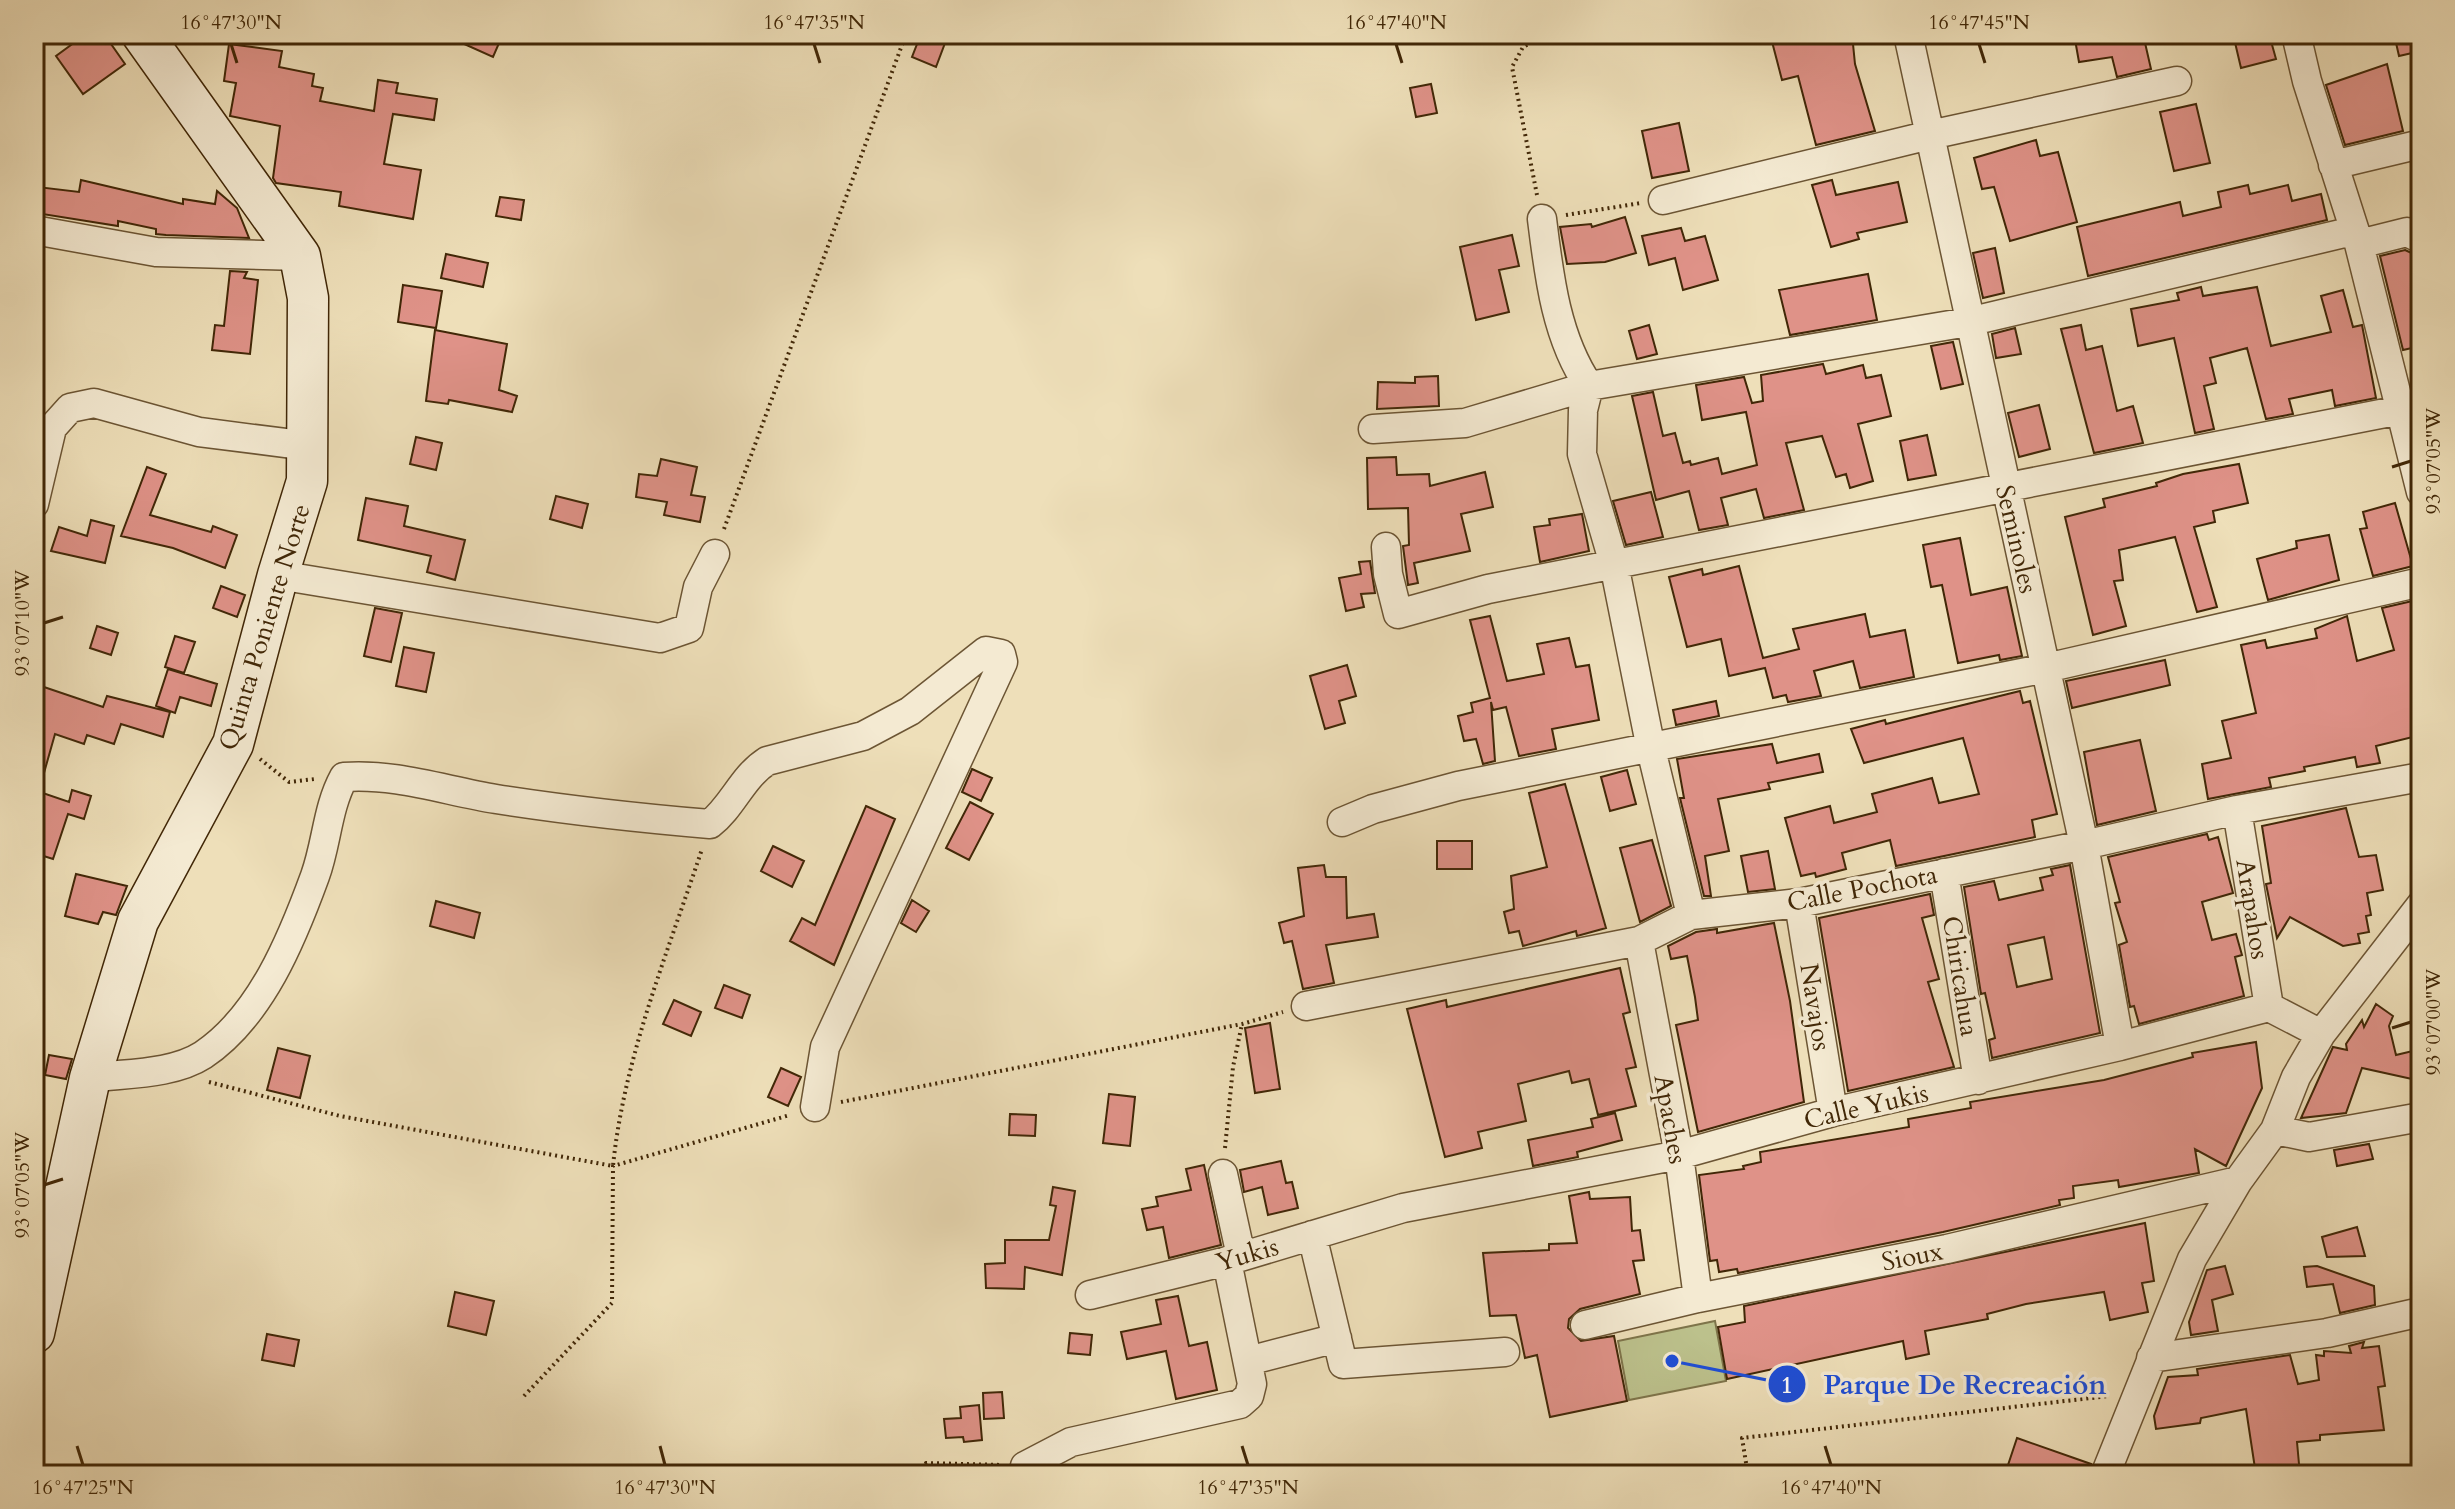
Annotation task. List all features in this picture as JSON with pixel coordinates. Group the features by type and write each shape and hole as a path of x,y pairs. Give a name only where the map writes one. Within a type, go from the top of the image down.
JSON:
{"street":[{"name":"Quinta Poniente Norte","path":"34,1333 90,1078 138,921 233,744 278,575 307,481 308,298 300,256 142,34"},
{"name":"Seminoles","path":"1908,34 1968,322 2084,845 2120,1046"},
{"path":"2296,34 2333,165 2412,408 2421,492"},
{"path":"1663,200 1930,135 2177,81"},
{"path":"2333,165 2421,144"},
{"path":"1542,219 1549,276 1572,361 1589,386 1583,410 1582,454 1614,564 1651,749 1691,915"},
{"path":"34,230 156,252 300,256"},
{"path":"1373,429 1465,423 1589,386 1968,322 2356,237 2407,232 2421,239"},
{"path":"34,504 52,428 70,408 94,403 199,432 309,446"},
{"path":"1386,547 1388,574 1398,614 1488,589 2412,408"},
{"path":"278,575 660,638 689,628 698,587 715,554"},
{"path":"1342,822 1447,788 2046,668 2421,582"},
{"path":"90,1078 159,1070 201,1056 248,1015 280,957 316,874 334,796 344,777 368,775 494,799 620,816 710,824 720,817 753,770 767,761 863,736 910,711 986,651 1001,654 1003,662 825,1047 815,1107"},
{"name":"Calle Pochota","path":"1306,1006 1639,941 1691,915 1799,903 2084,845 2237,810 2421,777"},
{"name":"Arapahos","path":"2237,810 2269,1007"},
{"name":"Chiricahua","path":"1944,873 1978,1080"},
{"name":"Navajos","path":"1799,903 1833,1112"},
{"path":"2105,1475 2192,1259 2238,1181 2275,1130 2296,1077 2321,1034 2418,915"},
{"name":"Apaches","path":"1639,941 1679,1155 1698,1298"},
{"path":"2269,1007 2321,1034"},
{"name":"Calle Yukis","path":"1403,1208 1679,1155 1833,1112 2120,1046 2269,1007"},
{"path":"2275,1130 2309,1137 2421,1117"},
{"path":"1025,1466 1071,1442 1240,1404 1249,1396 1252,1384 1223,1174"},
{"name":"Sioux","path":"1585,1325 1698,1298 1947,1249 2238,1181"},
{"name":"Yukis","path":"1090,1295 1234,1258 1403,1208"},
{"path":"1312,1235 1340,1351"},
{"path":"2151,1358 2327,1333 2421,1312"},
{"path":"1248,1361 1340,1351 1505,1352"}],"path":[{"path":"715,554 906,34"},
{"path":"1548,34 1523,47 1512,67 1542,219 1663,200"},
{"path":"233,744 251,752 289,782 344,777"},
{"path":"524,1396 612,1303 613,1166 617,1127 637,1044 710,824"},
{"path":"204,1081 340,1116 613,1166 815,1107 1242,1024 1306,1006"},
{"path":"1223,1174 1233,1067 1242,1024"},
{"path":"1748,1475 1742,1438 2139,1393"},
{"path":"921,1475 926,1463 1025,1466"},
{"path":"894,1475 899,1470 908,1475"},
{"path":"844,1475 868,1475"}],"green space":[{"path":"1715,1321 1726,1381 1629,1400 1618,1341"}],"building":[{"path":"86,34 104,34 125,64 83,94 56,56"},
{"path":"442,34 503,34 493,57"},
{"path":"921,34 945,43 936,67 912,57"},
{"path":"1770,34 1852,34 1855,64 1875,131 1816,145 1798,76 1782,80"},
{"path":"2074,34 2143,34 2151,69 2117,77 2112,57 2079,62"},
{"path":"2233,34 2269,34 2276,59 2241,68"},
{"path":"2394,34 2417,34 2421,51 2399,56"},
{"path":"229,44 282,51 279,67 314,74 312,86 323,88 320,101 374,111 378,80 398,83 396,93 437,99 434,120 393,114 384,164 421,170 413,219 339,206 341,192 276,183 273,178 280,126 230,116 236,83 224,81"},
{"path":"2387,64 2403,131 2345,145 2326,85"},
{"path":"1431,84 1437,113 1416,117 1410,88"},
{"path":"2196,104 2210,163 2174,171 2160,112"},
{"path":"1679,123 1689,171 1652,178 1642,131"},
{"path":"2036,140 2040,156 2058,152 2077,222 2010,241 1994,187 1982,189 1974,158"},
{"path":"81,180 183,204 183,199 215,204 217,191 237,208 249,238 156,234 156,229 118,221 118,226 36,213 38,187 79,192"},
{"path":"1832,180 1836,195 1898,182 1907,222 1857,233 1859,239 1831,247 1812,185"},
{"path":"2248,185 2250,194 2288,185 2292,201 2321,194 2327,220 2088,276 2077,227 2180,202 2183,216 2221,207 2218,192"},
{"path":"500,197 524,200 521,220 496,216"},
{"path":"1625,217 1636,253 1605,262 1567,264 1560,227 1591,224 1592,227"},
{"path":"1681,228 1685,241 1705,236 1718,280 1683,290 1675,258 1649,265 1642,236"},
{"path":"1512,235 1519,266 1499,270 1509,312 1476,320 1460,247"},
{"path":"1995,248 2004,293 1983,298 1973,253"},
{"path":"2405,250 2416,255 2421,275 2421,346 2403,350 2380,256"},
{"path":"446,254 488,263 483,287 441,278"},
{"path":"230,271 247,272 244,278 258,280 250,354 212,350 215,325 224,326"},
{"path":"1868,274 1877,320 1790,335 1779,290"},
{"path":"403,285 442,291 436,328 398,322"},
{"path":"2201,287 2203,296 2257,287 2271,346 2331,332 2321,296 2343,290 2353,327 2362,325 2376,398 2335,406 2332,390 2289,399 2293,414 2266,419 2247,348 2210,358 2216,383 2204,386 2214,429 2195,433 2174,338 2138,346 2131,309 2179,300 2177,293"},
{"path":"1649,325 1657,354 1637,359 1629,331"},
{"path":"2081,325 2086,350 2102,346 2117,411 2133,406 2143,443 2094,453 2061,329"},
{"path":"2015,328 2021,354 1996,358 1992,334"},
{"path":"435,330 507,344 499,390 517,396 512,412 449,400 448,404 426,401"},
{"path":"1953,342 1963,384 1941,389 1931,346"},
{"path":"1823,364 1826,374 1863,365 1866,378 1881,375 1891,416 1858,424 1873,481 1850,488 1846,474 1836,477 1822,436 1786,443 1804,510 1764,518 1756,489 1721,498 1728,525 1699,530 1689,491 1656,500 1632,396 1653,392 1663,436 1675,433 1683,463 1690,461 1691,465 1718,458 1722,474 1757,465 1746,412 1702,420 1696,385 1744,377 1752,403 1763,401 1761,375"},
{"path":"1438,376 1439,406 1377,409 1378,382 1415,383 1415,377"},
{"path":"2039,405 2050,449 2019,457 2008,413"},
{"path":"1927,435 1936,475 1908,480 1900,441"},
{"path":"416,437 442,443 436,470 410,464"},
{"path":"1396,457 1397,475 1429,474 1430,486 1485,472 1493,507 1461,514 1470,551 1414,563 1418,583 1408,585 1403,546 1409,545 1408,508 1368,509 1367,458"},
{"path":"661,459 697,467 691,495 705,497 700,522 664,515 667,502 636,497 639,474 657,476"},
{"path":"2239,464 2248,503 2213,511 2215,522 2194,527 2217,607 2197,612 2175,537 2119,550 2123,580 2114,581 2126,626 2093,635 2065,517 2105,507 2103,499 2157,486 2156,483 2183,474"},
{"path":"147,467 166,474 150,515 211,532 213,526 237,535 225,568 173,548 121,536"},
{"path":"1651,492 1663,537 1626,545 1613,501"},
{"path":"556,496 588,504 582,528 550,519"},
{"path":"366,498 408,506 404,526 465,540 455,580 427,572 431,556 358,540"},
{"path":"2395,503 2413,566 2373,576 2360,529 2367,528 2363,512"},
{"path":"1582,514 1589,551 1540,562 1534,527 1550,525 1549,519"},
{"path":"91,520 114,526 105,563 51,551 59,527 87,536"},
{"path":"2329,535 2339,580 2268,600 2257,559 2297,548 2296,541"},
{"path":"1960,538 1971,595 2007,587 2022,656 2000,660 1999,655 1958,663 1942,585 1931,587 1923,545"},
{"path":"1370,561 1375,593 1361,594 1364,607 1346,611 1339,578 1361,574 1359,562"},
{"path":"1739,566 1763,658 1799,649 1793,629 1865,614 1870,637 1905,630 1914,677 1860,688 1853,661 1814,671 1821,696 1788,702 1786,695 1773,698 1765,668 1729,676 1721,639 1687,647 1669,577 1702,569 1703,575"},
{"path":"221,586 245,595 237,617 213,608"},
{"path":"2421,599 2421,735 2376,746 2380,763 2357,767 2355,757 2304,767 2305,771 2269,778 2271,787 2208,799 2202,764 2231,758 2222,721 2256,713 2241,645 2265,640 2267,648 2317,638 2315,629 2347,616 2357,661 2394,650 2382,608"},
{"path":"375,608 402,613 391,662 364,656"},
{"path":"1490,616 1507,681 1544,674 1537,644 1569,638 1576,667 1589,665 1599,720 1552,729 1556,749 1519,756 1506,707 1493,710 1491,702 1495,761 1483,764 1476,739 1464,741 1458,716 1473,712 1471,703 1490,698 1470,620"},
{"path":"97,626 118,633 111,655 90,648"},
{"path":"175,636 195,642 184,673 165,667"},
{"path":"404,647 434,653 426,692 396,686"},
{"path":"2165,660 2170,685 2072,708 2066,681"},
{"path":"1347,665 1356,696 1339,701 1345,723 1325,729 1310,676"},
{"path":"168,669 217,684 211,706 180,697 175,713 156,706"},
{"path":"38,685 103,707 107,696 170,712 163,737 121,724 114,744 87,735 84,744 55,734 40,787 34,786 34,699"},
{"path":"2020,691 2023,703 2030,701 2057,814 2032,820 2035,837 1896,866 1890,840 1842,853 1846,869 1816,877 1815,873 1801,876 1785,818 1830,806 1834,823 1877,812 1872,794 1932,778 1939,803 1979,794 1963,738 1864,763 1851,729 1885,720 1886,724"},
{"path":"1716,701 1719,716 1676,725 1673,710"},
{"path":"2140,740 2156,811 2097,825 2084,752"},
{"path":"1772,744 1777,763 1819,754 1823,772 1768,783 1770,789 1718,799 1729,851 1705,856 1711,896 1704,896 1680,798 1684,798 1677,759"},
{"path":"972,769 992,778 981,801 962,792"},
{"path":"1627,770 1636,804 1610,811 1601,777"},
{"path":"1565,784 1606,928 1577,936 1576,931 1523,946 1519,931 1509,933 1504,912 1514,909 1511,876 1547,867 1529,793"},
{"path":"72,790 91,796 84,819 68,814 53,859 34,853 34,811 40,792 69,802"},
{"path":"970,802 993,814 969,860 946,848"},
{"path":"866,806 895,819 834,965 790,941 802,918 815,925"},
{"path":"2346,808 2359,857 2376,855 2383,890 2367,893 2371,915 2366,916 2369,932 2358,934 2360,943 2343,946 2290,917 2277,938 2266,884 2271,883 2262,826"},
{"path":"2207,834 2209,840 2218,837 2233,893 2202,902 2212,940 2236,934 2242,955 2235,957 2244,996 2139,1024 2134,1006 2130,1007 2119,945 2127,942 2115,903 2120,902 2108,857"},
{"path":"1652,840 1671,906 1640,922 1620,848"},
{"path":"1437,841 1472,841 1472,869 1437,869"},
{"path":"773,846 804,861 792,887 761,871"},
{"path":"1768,851 1775,889 1748,892 1741,856"},
{"path":"1324,865 1326,877 1346,877 1347,918 1374,914 1378,937 1326,945 1334,983 1303,989 1292,941 1284,943 1279,923 1304,916 1298,868"},
{"path":"2070,865 2100,1033 1992,1058 1989,1040 1995,1038 1985,993 1981,994 1964,887 1994,881 1999,900 2043,890 2040,878 2053,875 2051,869","holes":["2044,937 2052,979 2017,987 2008,945"]},
{"path":"76,874 127,886 116,915 103,912 98,924 65,916"},
{"path":"1930,894 1934,915 1922,918 1939,979 1928,982 1954,1067 1848,1091 1819,918"},
{"path":"912,900 929,911 916,932 901,923"},
{"path":"436,901 480,913 474,938 430,926"},
{"path":"1774,923 1790,1001 1804,1102 1698,1132 1676,1025 1698,1020 1695,997 1687,956 1671,959 1668,946 1696,932 1717,929 1717,933"},
{"path":"1620,968 1630,1012 1623,1014 1636,1067 1626,1069 1636,1106 1598,1115 1589,1079 1572,1083 1569,1071 1518,1084 1526,1121 1478,1132 1482,1148 1445,1157 1407,1009 1446,1000 1447,1007"},
{"path":"724,985 750,995 742,1018 715,1008"},
{"path":"674,1000 701,1012 691,1036 663,1024"},
{"path":"2376,1004 2393,1016 2389,1026 2396,1055 2421,1049 2421,1081 2362,1068 2346,1113 2301,1118 2333,1047 2347,1050 2346,1044 2362,1020 2364,1027"},
{"path":"1270,1023 1280,1089 1255,1093 1245,1028"},
{"path":"2256,1042 2262,1088 2226,1166 2195,1149 2199,1173 2119,1187 2118,1180 2073,1186 2074,1198 2059,1200 2060,1205 1738,1273 1737,1269 1719,1272 1717,1260 1710,1261 1699,1175 1744,1169 1743,1166 1761,1162 1760,1152 1909,1127 1908,1119 1971,1108 1970,1102 2104,1080 2193,1057 2192,1053"},
{"path":"278,1048 310,1056 300,1098 267,1090"},
{"path":"49,1055 72,1059 66,1079 45,1075"},
{"path":"781,1068 801,1077 788,1106 768,1097"},
{"path":"1109,1094 1135,1097 1130,1146 1103,1143"},
{"path":"1615,1113 1622,1140 1577,1152 1578,1157 1533,1166 1528,1140 1593,1127 1591,1119"},
{"path":"1010,1114 1036,1115 1035,1136 1009,1135"},
{"path":"2369,1144 2373,1159 2337,1166 2334,1150"},
{"path":"1281,1161 1286,1183 1292,1182 1298,1208 1268,1215 1262,1187 1244,1192 1240,1170"},
{"path":"1204,1165 1221,1245 1169,1258 1163,1227 1147,1230 1142,1209 1158,1206 1156,1197 1191,1190 1186,1169"},
{"path":"1053,1187 1075,1191 1062,1275 1025,1267 1024,1289 986,1288 985,1264 1005,1263 1005,1240 1049,1240 1056,1206 1050,1205"},
{"path":"1589,1192 1590,1199 1630,1197 1632,1231 1640,1230 1644,1260 1633,1261 1640,1294 1580,1309 1569,1319 1568,1328 1581,1341 1614,1336 1627,1401 1550,1417 1537,1355 1525,1358 1516,1315 1490,1316 1483,1253 1549,1250 1549,1244 1577,1243 1569,1196"},
{"path":"2145,1223 2154,1281 2142,1283 2148,1312 2110,1320 2104,1292 2026,1304 1987,1314 1988,1319 1925,1331 1929,1354 1906,1359 1903,1341 1727,1379 1718,1327 1745,1322 1744,1306"},
{"path":"2357,1227 2365,1256 2327,1257 2322,1237"},
{"path":"2225,1266 2233,1294 2212,1300 2218,1331 2191,1335 2189,1322 2207,1270"},
{"path":"2317,1266 2374,1286 2375,1305 2340,1313 2333,1284 2307,1287 2304,1267"},
{"path":"455,1292 494,1301 486,1335 448,1326"},
{"path":"1178,1296 1189,1346 1207,1342 1217,1390 1176,1399 1166,1351 1127,1359 1121,1332 1161,1324 1156,1300"},
{"path":"1070,1333 1092,1335 1090,1355 1068,1353"},
{"path":"267,1334 299,1340 294,1366 262,1360"},
{"path":"2364,1342 2362,1348 2379,1346 2385,1386 2378,1387 2384,1430 2320,1435 2320,1440 2297,1442 2300,1475 2256,1475 2246,1409 2201,1418 2200,1423 2156,1429 2154,1416 2168,1377 2198,1375 2197,1369 2290,1355 2298,1384 2319,1380 2316,1355 2324,1356 2324,1351 2351,1353 2349,1346"},
{"path":"1002,1392 1004,1418 984,1419 983,1393"},
{"path":"979,1405 982,1440 964,1442 963,1437 946,1438 944,1419 961,1418 960,1407"},
{"path":"2017,1438 2091,1464 2088,1475 2013,1475 2014,1470 2007,1468"}],"place":[{"name":"Parque De Recreación","path":"1672,1361"}]}
